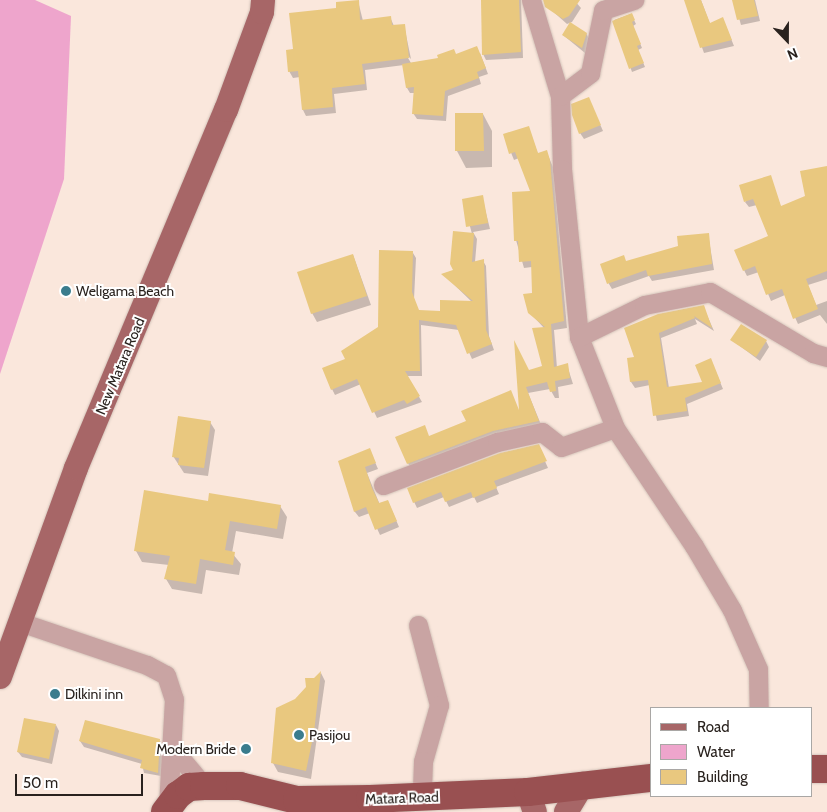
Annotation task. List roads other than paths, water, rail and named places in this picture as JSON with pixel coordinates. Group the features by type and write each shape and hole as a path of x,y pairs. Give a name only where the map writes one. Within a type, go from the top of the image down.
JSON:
{"highway":[{"path":"812,769 827,769"},
{"name":"Matara Road","path":"166,808 189,787 204,786 240,786 297,800 370,806 422,798 531,802 583,784 650,778"}],"main road":[{"name":"New Matara Road","path":"0,677 76,468 226,110 259,20 263,0"},
{"path":"566,812 583,784"}],"street":[{"path":"531,0 560,96 562,168 579,337 615,428 694,546 732,610 758,669 759,707"},
{"path":"560,96 590,73 603,10 634,0"},
{"path":"579,337 644,305 710,292 813,353 827,357"},
{"path":"383,486 497,442 542,432 561,447 615,428"},
{"path":"20,622 147,665 166,675 174,699 173,749 166,808"},
{"path":"418,625 439,706 422,762 422,798"},
{"path":"173,749 204,786"}],"water":[{"path":"0,0 35,0 71,16 64,179 0,374"}],"place":[{"name":"Weligama Beach","path":"66,291"},
{"name":"Dilkini inn","path":"55,694"},
{"name":"Pasijou","path":"299,735"},
{"name":"Modern Bride","path":"246,749"}]}
